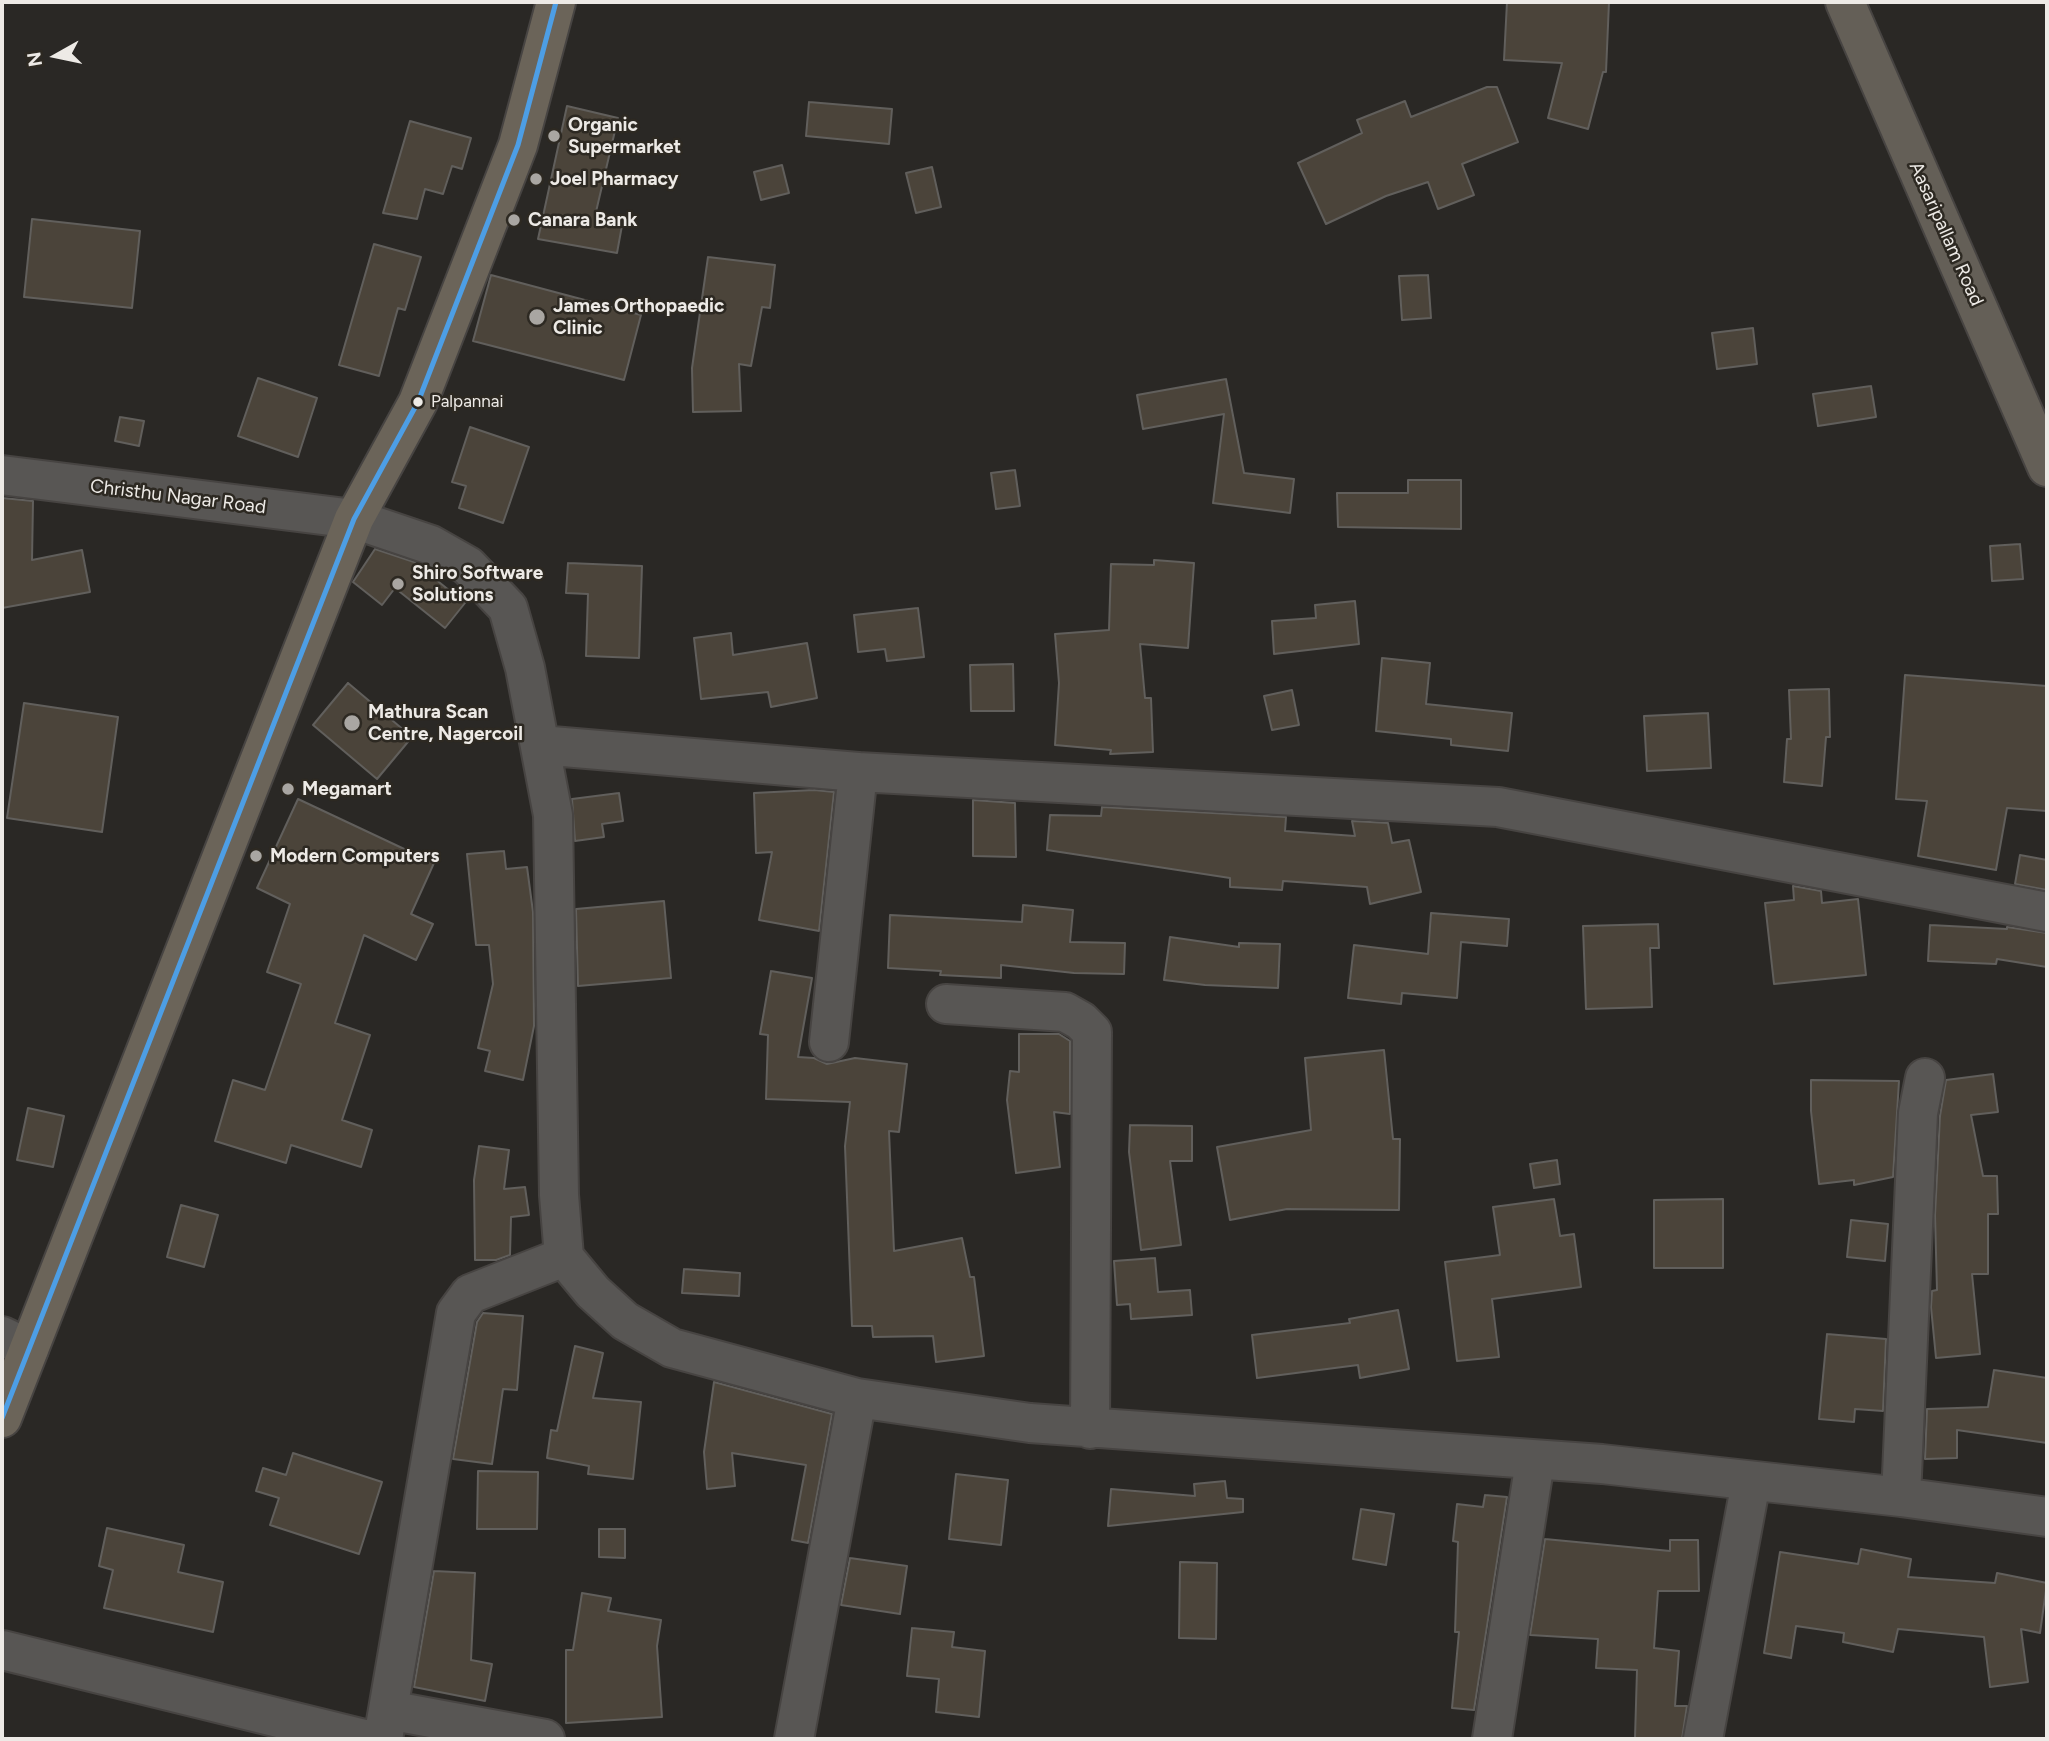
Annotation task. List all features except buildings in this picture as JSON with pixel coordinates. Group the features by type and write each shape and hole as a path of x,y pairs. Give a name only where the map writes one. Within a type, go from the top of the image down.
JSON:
{"highway":[{"path":"2,1418 15,1342 354,519 418,402 518,145 556,2"}],"main road":[{"name":"Aasaripallam Road","path":"1844,2 2047,467"}],"street":[{"name":"Christhu Nagar Road","path":"2,475 354,519 431,545 468,566 508,607 525,668 553,815 559,1195 564,1257"},
{"path":"540,745 858,772 1498,807 2047,912"},
{"path":"829,1042 858,772"},
{"path":"946,1004 1065,1012 1081,1021 1092,1032 1090,1429"},
{"path":"1901,1497 1919,1113 1925,1078"},
{"path":"545,1739 386,1724 456,1313 461,1303 478,1290 564,1257 593,1292 625,1321 671,1348 857,1398 1090,1429 1602,1464 1901,1497 2047,1517"},
{"path":"794,1739 857,1398"},
{"path":"1492,1739 1535,1461"},
{"path":"1703,1739 1751,1482"},
{"path":"2,1650 364,1739"}],"transit line":[{"path":"2,1418 354,519 418,402 518,145 556,2"}],"place":[{"name":"Organic Supermarket","path":"554,136"},
{"name":"Joel Pharmacy","path":"536,179"},
{"name":"Canara Bank","path":"514,220"},
{"name":"James Orthopaedic Clinic","path":"537,317"},
{"name":"Palpannai","path":"418,402"},
{"name":"Shiro Software Solutions","path":"398,584"},
{"name":"Mathura Scan Centre, Nagercoil","path":"352,723"},
{"name":"Megamart","path":"288,789"},
{"name":"Modern Computers","path":"256,856"}]}
